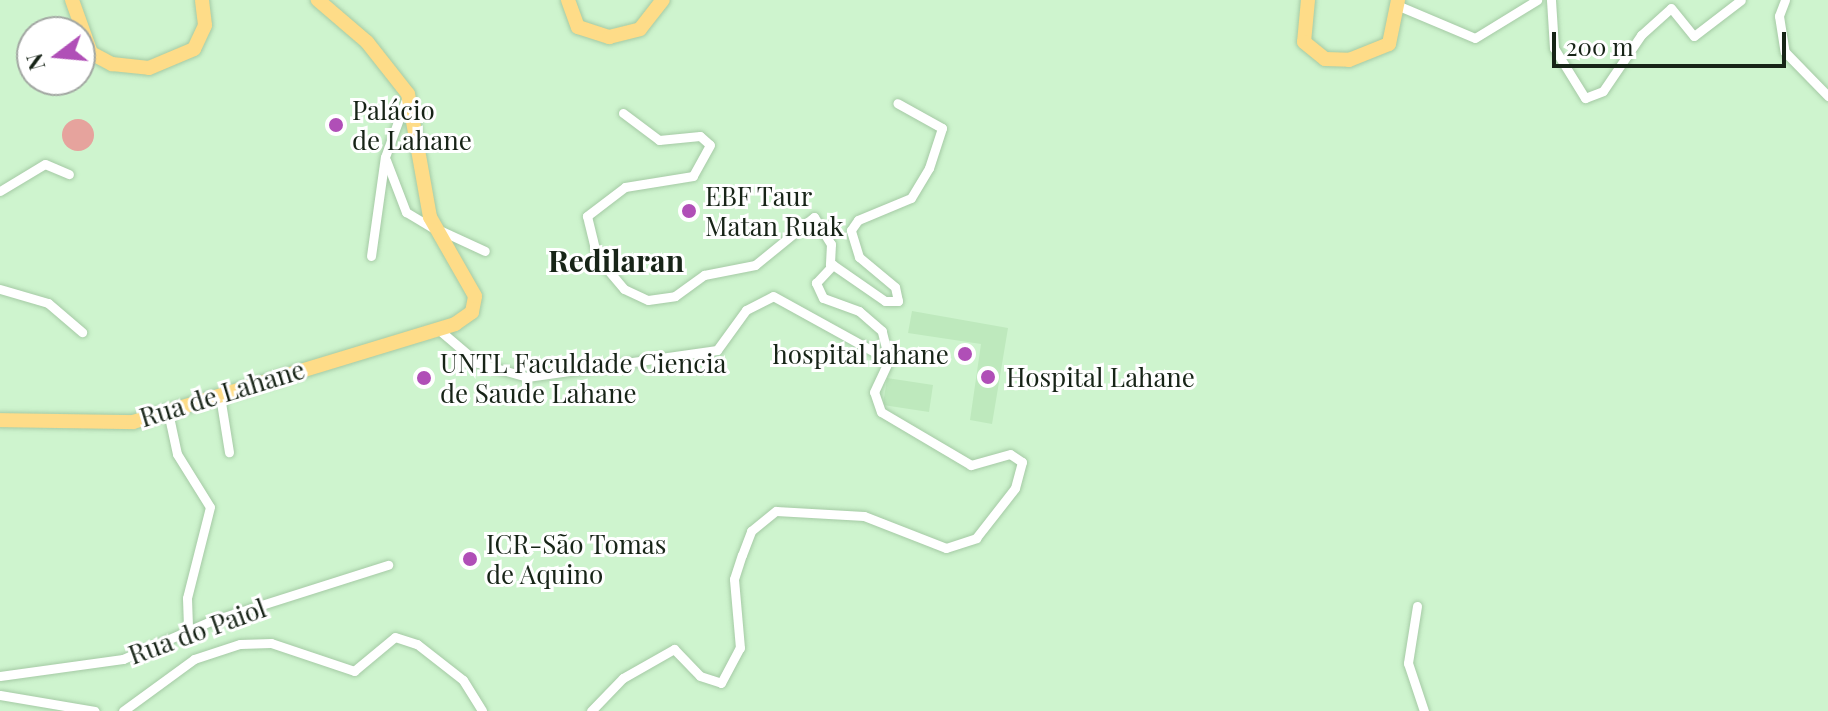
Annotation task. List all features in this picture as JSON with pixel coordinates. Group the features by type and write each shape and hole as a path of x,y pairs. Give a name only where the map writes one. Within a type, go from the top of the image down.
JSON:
{"main road":[{"path":"72,0 91,53 112,64 149,68 194,49 205,25 202,0"},
{"path":"318,0 367,42 408,94 434,228"},
{"path":"568,0 578,27 609,37 640,29 663,0"},
{"path":"1308,0 1304,42 1336,60 1365,60 1389,44 1398,3"},
{"name":"Rua de Lahane","path":"0,420 86,424 168,412 466,318 476,303 434,228"}],"street":[{"path":"1398,3 1475,38 1537,0"},
{"path":"1551,0 1554,48 1585,98 1603,91 1641,35 1671,8 1694,36 1741,0"},
{"path":"1785,0 1779,16 1785,52 1828,96"},
{"path":"371,256 385,157 408,94"},
{"path":"623,113 659,140 700,136 710,145 693,176 625,187 587,216 597,257 624,289 663,299 704,275 751,267 792,240 810,217 824,227 830,265 885,301 898,301 895,287 859,257 851,235 858,220 911,198 929,168 942,128 897,103"},
{"path":"385,157 406,212 485,251"},
{"path":"0,191 45,164 69,174"},
{"path":"591,711 623,678 674,649 700,676 721,683 740,648 734,579 751,531 776,511 864,516 946,548 976,538 1015,488 1022,462 1010,454 971,465 881,412 874,392 889,360 882,331 818,291 818,275 830,265"},
{"path":"0,289 48,303 82,332"},
{"path":"438,329 478,363 527,377 717,350 746,310 779,296 889,360"},
{"path":"220,396 229,452"},
{"path":"168,412 177,454 210,507 187,604 188,624"},
{"name":"Rua do Paiol","path":"0,676 107,663 188,624 388,565"},
{"path":"1417,606 1408,663 1424,711"},
{"path":"123,711 194,659 240,644 271,643 354,671 395,637 417,644 463,680 482,711"},
{"path":"0,695 95,711"}],"shaded area":[{"path":"78,119 89,124 94,135 89,146 78,151 67,146 62,135 67,124"},
{"name":"Hospital Lahane","path":"912,311 1008,328 992,424 970,420 981,344 908,333"},
{"name":"Hospital Lahane","path":"887,378 933,385 929,412 883,405"}],"place":[{"name":"Palácio de Lahane","path":"336,125"},
{"name":"EBF Taur Matan Ruak","path":"689,211"},
{"name":"hospital lahane","path":"965,354"},
{"name":"Hospital Lahane","path":"988,377"},
{"name":"UNTL Faculdade Ciencia de Saude Lahane","path":"424,378"},
{"name":"ICR-São Tomas de Aquino","path":"470,559"}],"district":[{"name":"Redilaran","path":"616,260"}]}
